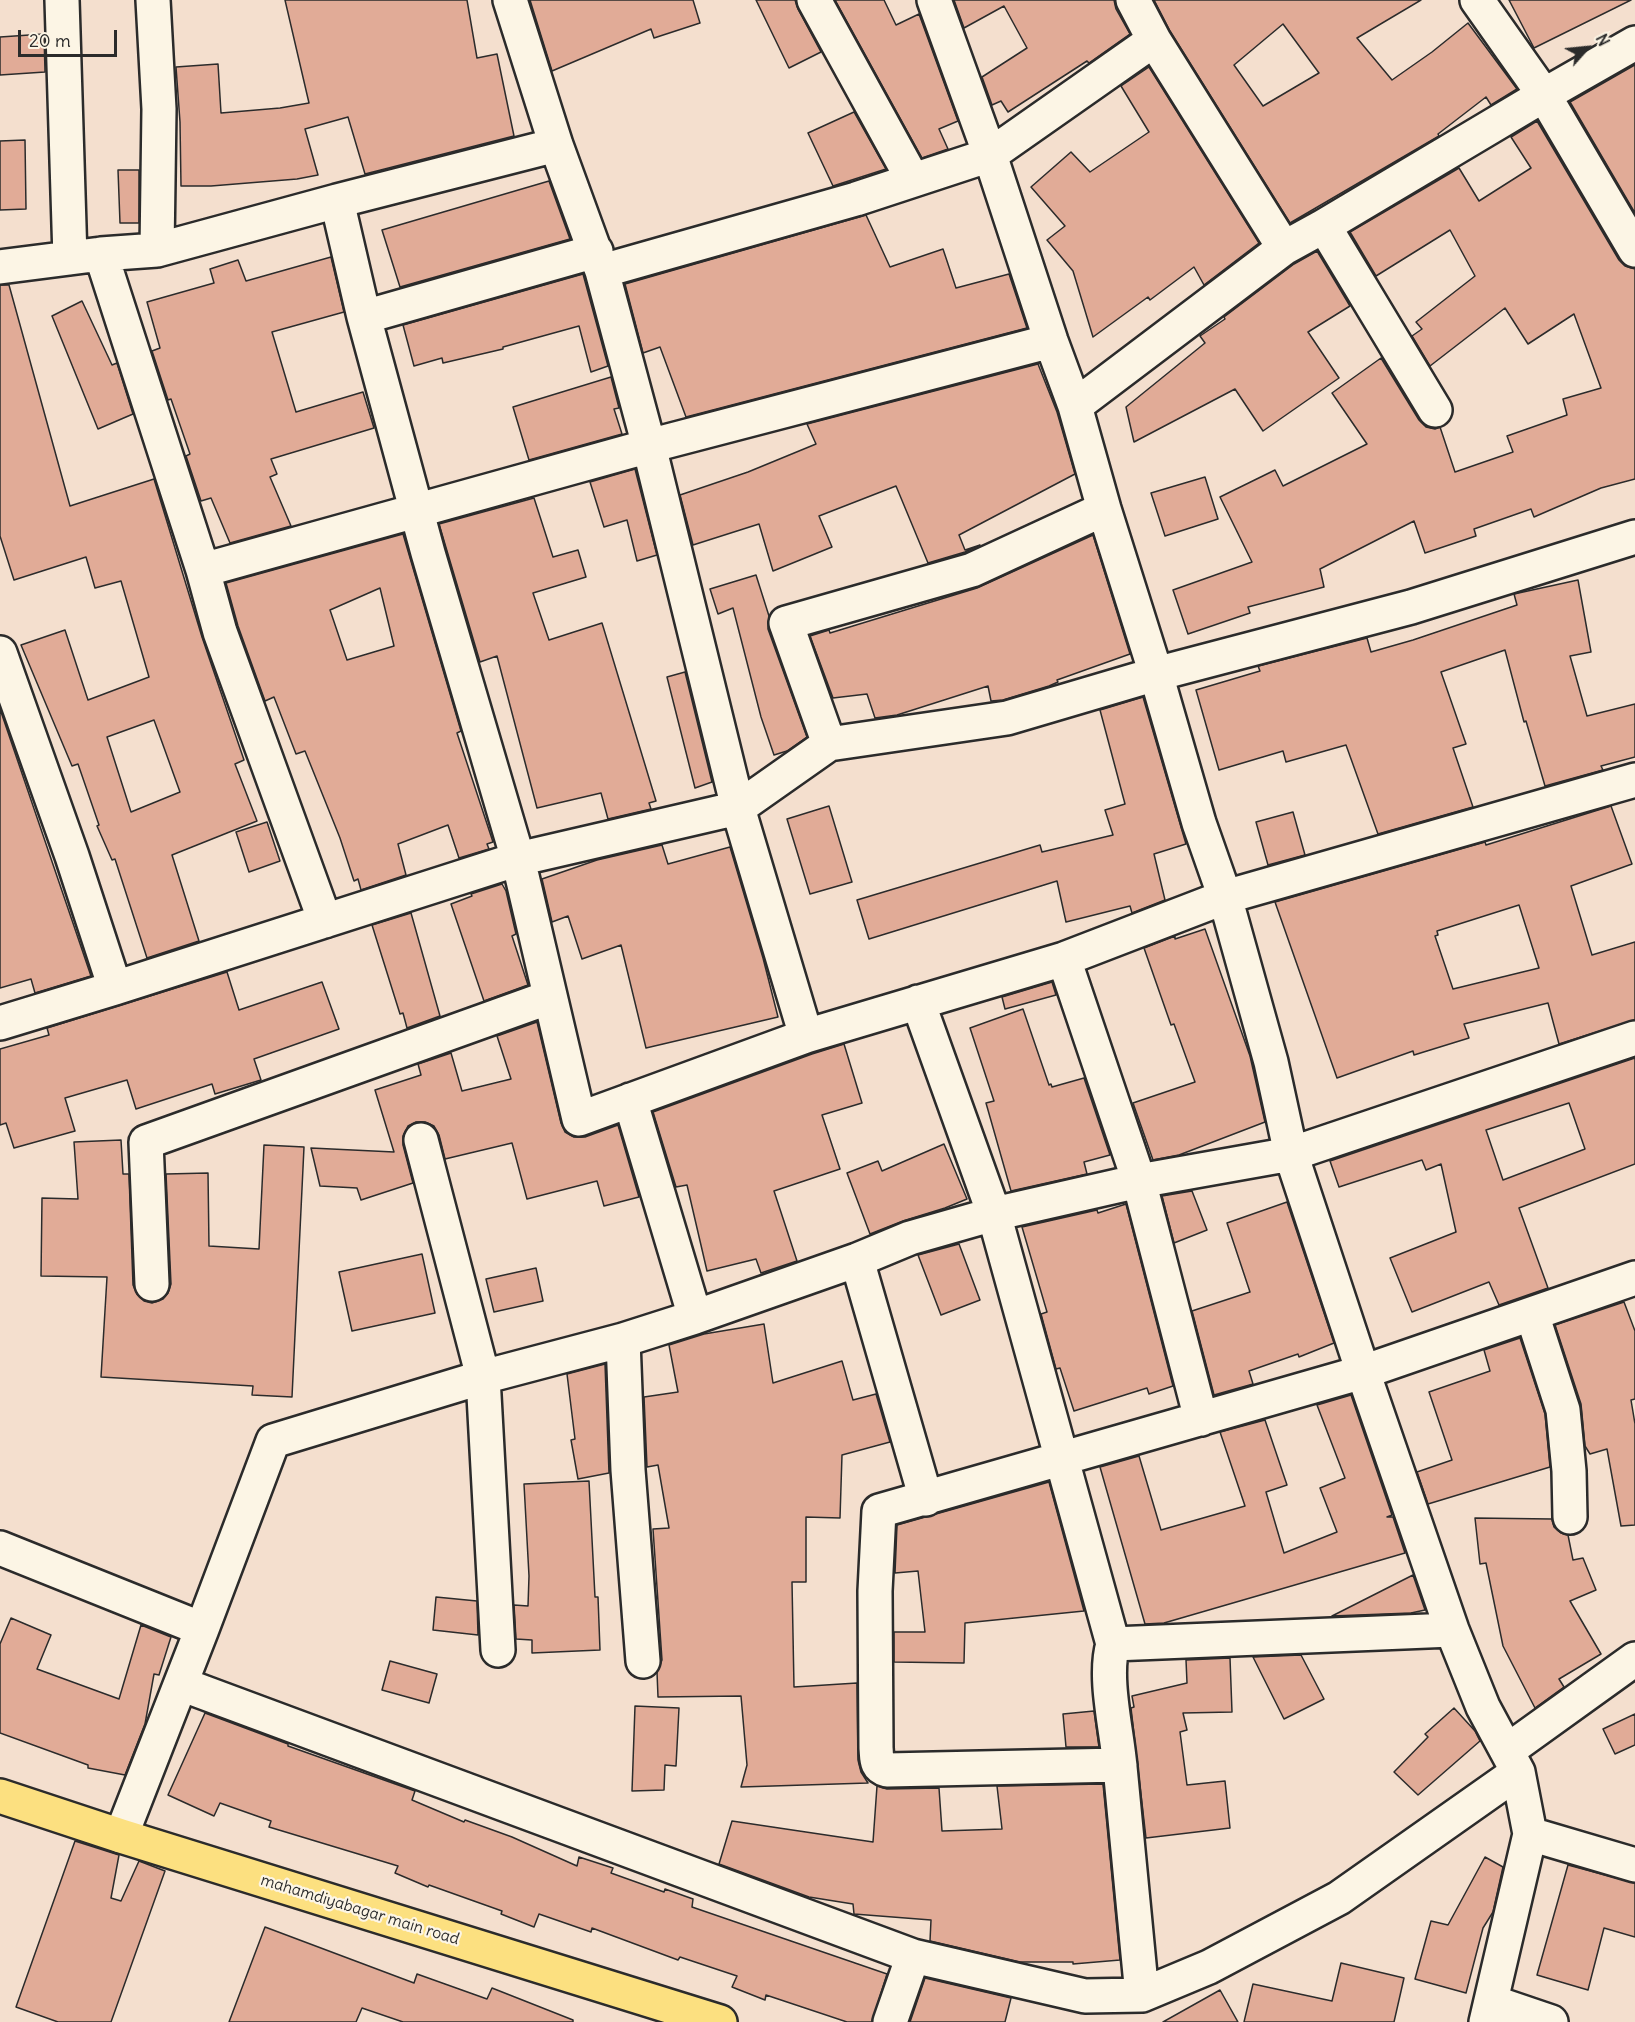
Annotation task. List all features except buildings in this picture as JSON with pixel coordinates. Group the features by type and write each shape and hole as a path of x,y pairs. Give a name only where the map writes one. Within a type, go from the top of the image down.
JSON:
{"main road":[{"name":"mahamdiyabagar main road","path":"0,1796 121,1836 716,2021"}],"street":[{"path":"62,0 86,256 203,570 220,632 325,921"},
{"path":"153,0 159,109 157,250"},
{"path":"510,0 556,145 599,261 650,446 738,808 806,1036"},
{"path":"814,0 913,180"},
{"path":"934,0 990,155 1051,341 1075,406 1199,824 1225,897 1271,1062 1291,1154 1452,1630 1483,1707 1512,1761 1530,1834 1489,2012 1551,2022"},
{"path":"1133,0 1154,40 1284,248"},
{"path":"1477,0 1544,95 1635,250"},
{"path":"364,317 856,199 990,155 1154,40"},
{"path":"1075,406 1284,248 1635,43"},
{"path":"0,267 157,250 556,145"},
{"path":"337,201 364,317 518,859 579,1119 806,1036 1064,958 1225,897 1635,780"},
{"path":"1324,226 1436,410"},
{"path":"203,570 650,446 1051,341"},
{"path":"829,744 786,623 972,570 1104,509"},
{"path":"0,1023 518,859 738,808 829,744 1007,718 1156,674 1411,607 1635,537"},
{"path":"0,653 72,856 115,988"},
{"path":"1064,958 1139,1181 1201,1419"},
{"path":"152,1284 146,1142 550,997"},
{"path":"918,1002 994,1214 1113,1644 1109,1656 1110,1683 1142,1995"},
{"path":"121,1836 273,1441 483,1377 623,1340 857,1260 910,1238 994,1214 1139,1181 1291,1154 1635,1038"},
{"path":"630,1100 695,1317"},
{"path":"421,1140 483,1377 498,1650"},
{"path":"857,1260 926,1499"},
{"path":"1120,1764 887,1770 877,1764 875,1591 879,1512 1363,1372 1635,1278"},
{"path":"1532,1314 1563,1410 1569,1471 1570,1517"},
{"path":"623,1340 628,1470 644,1661"},
{"path":"0,1548 202,1629"},
{"path":"1113,1644 1452,1630"},
{"path":"180,1683 913,1956 1085,1996 1142,1995 1209,1967 1339,1898 1512,1761 1635,1659"},
{"path":"1530,1834 1635,1865"},
{"path":"890,2022 913,1956"}]}
